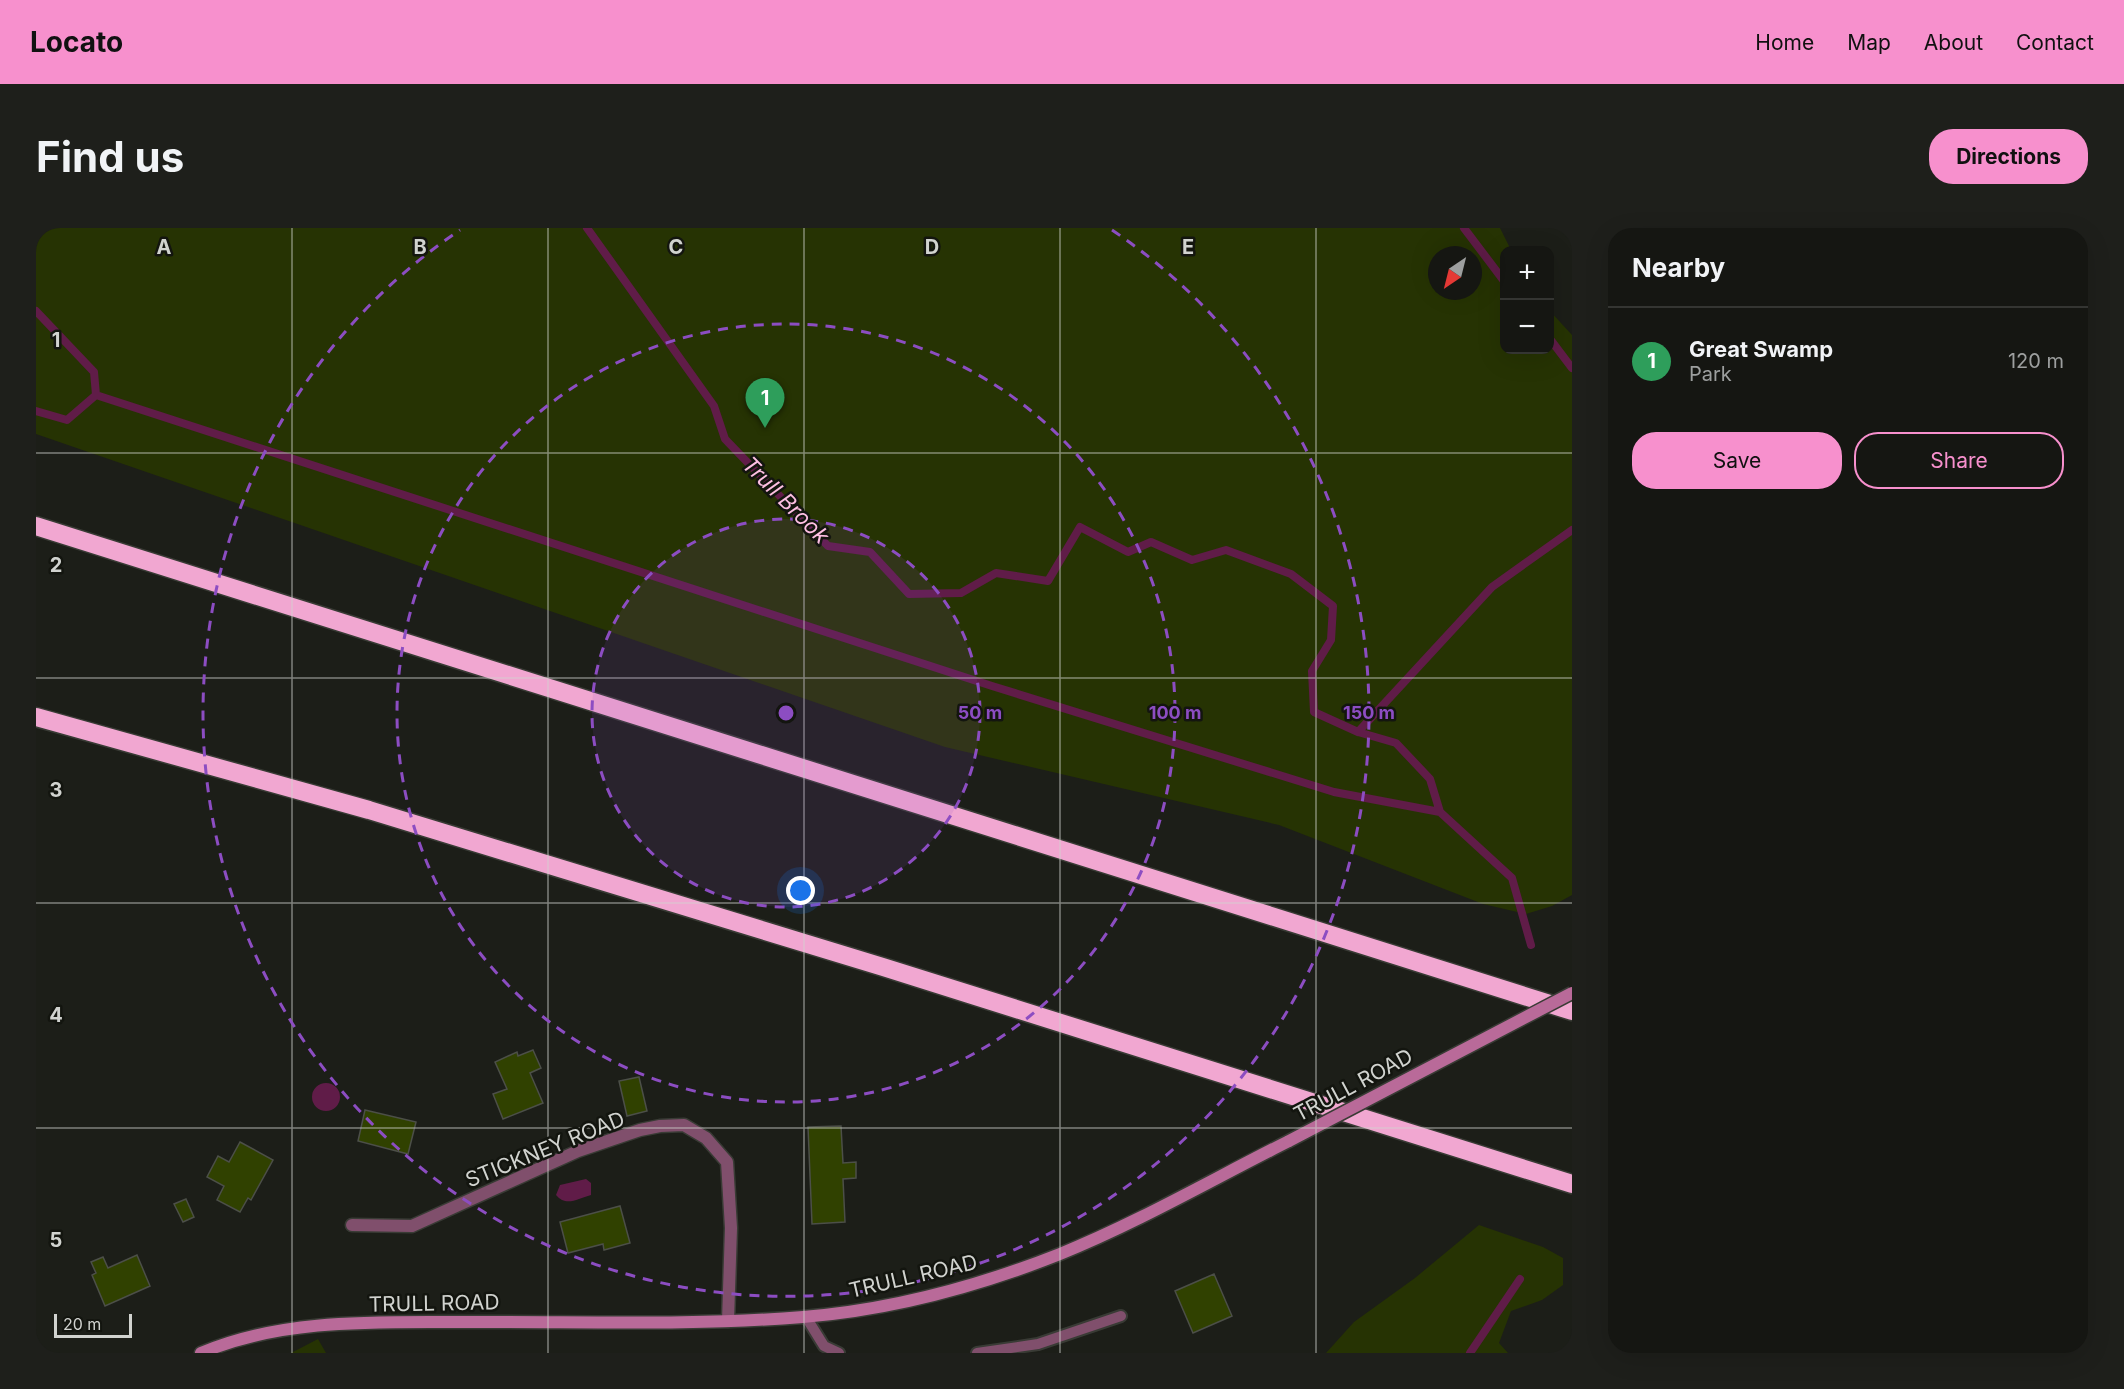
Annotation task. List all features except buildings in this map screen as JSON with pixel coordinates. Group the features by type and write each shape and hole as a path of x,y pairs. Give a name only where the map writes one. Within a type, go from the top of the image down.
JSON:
{"highway":[{"path":"36,526 1572,1011"},
{"path":"36,717 369,810 780,935 1572,1184"}],"street":[{"name":"TRULL ROAD","path":"201,1353 265,1333 339,1324 728,1321 806,1317 905,1301 1031,1265 1115,1229 1572,993"},
{"name":"STICKNEY ROAD","path":"352,1225 412,1226 578,1151 640,1130 667,1125 684,1125 706,1137 727,1162 731,1239 728,1321"}],"lane":[{"path":"977,1353 1038,1344 1121,1316"},
{"path":"806,1317 824,1346 839,1353"}],"green space":[{"path":"36,228 1500,228 1509,246 1500,246 1500,354 1554,354 1554,315 1572,335 1572,895 1552,906 1526,914 1483,904 1279,825 945,747 36,434"},
{"path":"1479,1225 1543,1247 1563,1258 1563,1285 1542,1300 1511,1311 1499,1343 1508,1353 1326,1353 1354,1322 1415,1278"},
{"path":"318,1339 326,1353 291,1353"}],"shaded area":[{"path":"326,1083 336,1087 340,1097 336,1107 326,1111 316,1107 312,1097 316,1087"},
{"path":"586,1179 591,1183 591,1195 564,1201 556,1195 560,1185"}],"waterway":[{"name":"Trull Brook","path":"587,228 714,406 725,439 828,546 870,552 909,594 961,593 996,573 1048,581 1080,527 1128,552 1151,542 1192,560 1226,550 1291,574 1333,606 1331,640 1312,671 1314,712 1358,732 1396,743 1430,779 1440,812 1512,878 1531,945"},
{"path":"1464,228 1500,276"},
{"path":"36,311 94,372 96,395 992,686 1334,792 1440,812"},
{"path":"1554,344 1572,368"},
{"path":"36,411 67,420 96,395"},
{"path":"1358,732 1492,587 1572,530"},
{"path":"1470,1353 1520,1279"}],"place":[{"name":"Great Swamp","path":"765,428"}]}
